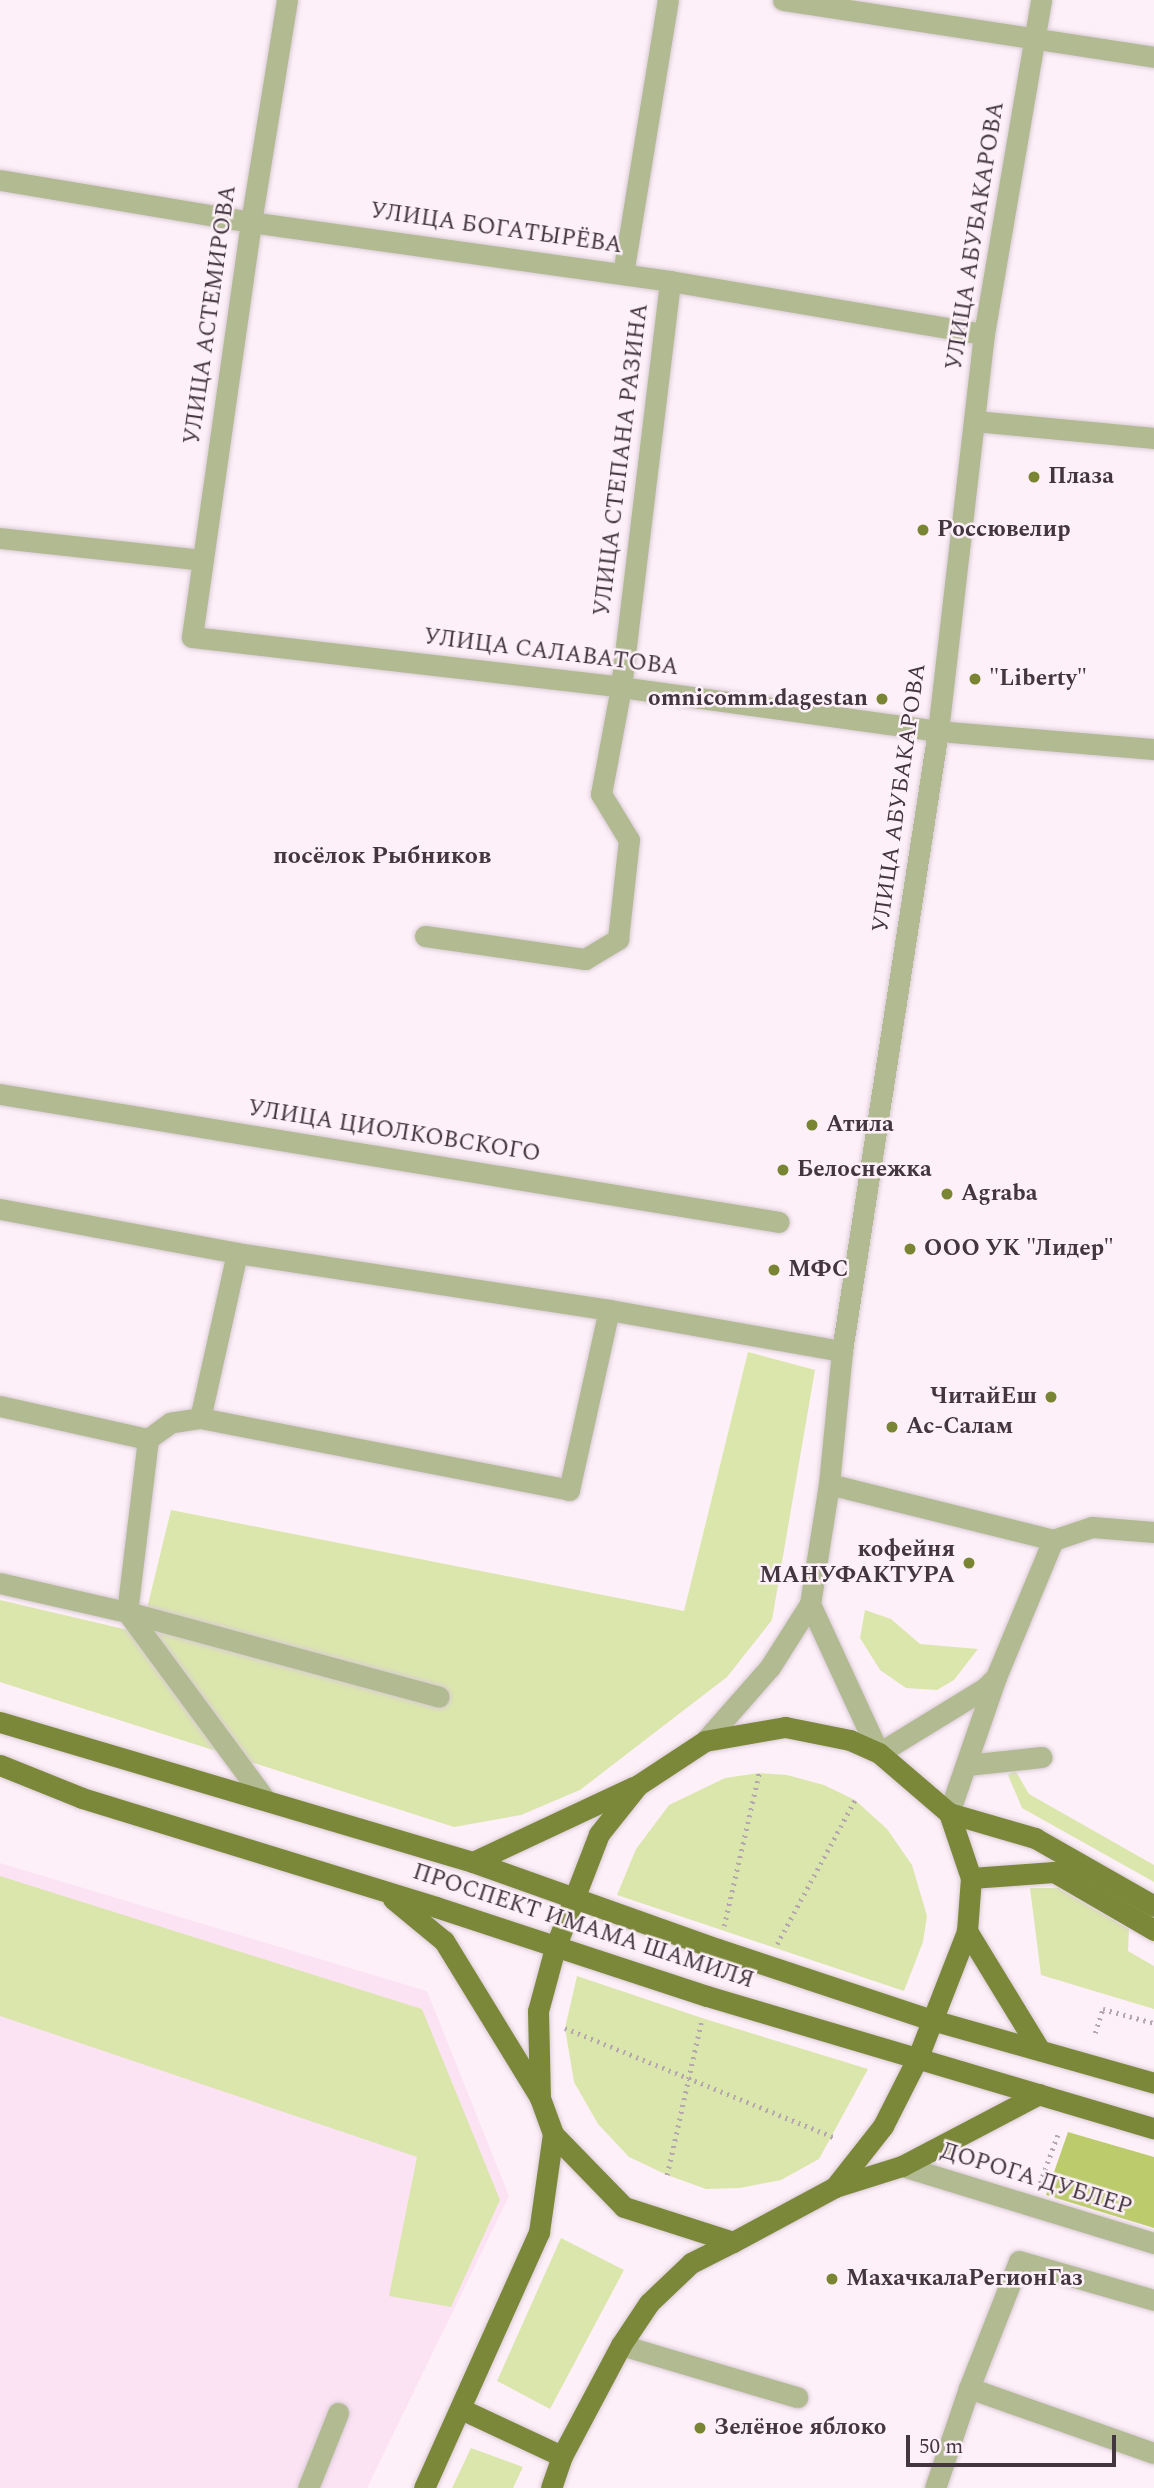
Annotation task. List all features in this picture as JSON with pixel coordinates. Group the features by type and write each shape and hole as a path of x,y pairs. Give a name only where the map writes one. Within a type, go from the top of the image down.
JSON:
{"main road":[{"name":"ПРОСПЕКТ ИМАМА ШАМИЛЯ","path":"0,1722 473,1863 718,1950 932,2020 1154,2083"},
{"name":"УЛИЦА АБУБАКАРОВА","path":"733,2242 624,2207 553,2134 540,2098 538,2011 555,1948 599,1834 638,1785 705,1741 785,1727 850,1740 879,1753 949,1813"},
{"name":"ПРОСПЕКТ ИМАМА ШАМИЛЯ","path":"0,1765 82,1798 383,1891 555,1948 1154,2128"},
{"path":"473,1863 638,1785"},
{"path":"835,2186 883,2126 918,2057 968,1931 971,1878 949,1813"},
{"path":"949,1813 1035,1838 1154,1906"},
{"path":"971,1878 1054,1872 1154,1930"},
{"path":"383,1891 444,1941 540,2098"},
{"path":"968,1931 1039,2049"},
{"path":"553,2488 562,2456 621,2345 649,2303 691,2263 835,2186 902,2166 1039,2094"},
{"name":"УЛИЦА АБУБАКАРОВА","path":"424,2488 539,2232 553,2134"},
{"path":"461,2409 562,2456"}],"street":[{"name":"УЛИЦА АСТЕМИРОВА","path":"192,637 250,222 287,0"},
{"name":"УЛИЦА СТЕПАНА РАЗИНА","path":"623,274 668,0"},
{"path":"783,0 1036,36 1154,57"},
{"name":"УЛИЦА АБУБАКАРОВА","path":"705,1741 770,1667 810,1604 829,1484 842,1351 938,730 984,334 1041,0"},
{"name":"УЛИЦА БОГАТЫРЁВА","path":"0,180 250,222 670,281 984,334"},
{"name":"УЛИЦА СТЕПАНА РАЗИНА","path":"425,936 584,959 618,939 629,840 601,794 621,687 670,281"},
{"path":"975,421 1154,438"},
{"path":"0,538 203,561"},
{"name":"УЛИЦА САЛАВАТОВА","path":"192,637 621,687 938,730 1154,749"},
{"name":"УЛИЦА ЦИОЛКОВСКОГО","path":"0,1094 779,1222"},
{"path":"0,1209 237,1253 609,1310 842,1351"},
{"path":"200,1418 237,1253"},
{"path":"0,1406 148,1438 170,1423 200,1418 569,1490 609,1310"},
{"path":"148,1438 127,1612 265,1800"},
{"path":"829,1484 1053,1540 1092,1527 1154,1532"},
{"path":"949,1813 996,1677 1053,1540"},
{"path":"0,1583 127,1612 439,1697"},
{"name":"УЛИЦА АБУБАКАРОВА","path":"810,1604 879,1753"},
{"path":"879,1753 985,1688 996,1677"},
{"path":"967,1765 1042,1757"},
{"name":"ДОРОГА ДУБЛЕР","path":"902,2166 1154,2244"},
{"path":"936,2488 970,2388 1019,2261 1154,2300"},
{"path":"621,2345 797,2397"},
{"path":"970,2388 1154,2453"},
{"path":"308,2488 338,2413"}],"path":[{"path":"723,1930 759,1773"},
{"path":"775,1948 855,1800"},
{"path":"1095,2033 1103,2009 1154,2023"},
{"path":"667,2175 702,2018"},
{"path":"565,2028 690,2081 834,2137"},
{"path":"1032,2206 1059,2131"}],"shaded area":[{"path":"0,1863 427,1991 509,2196 367,2488 0,2488"}],"green space":[{"path":"748,1352 815,1370 772,1620 727,1677 580,1790 521,1815 454,1827 0,1682 0,1600 141,1633 171,1510 684,1611"},
{"path":"865,1610 891,1619 920,1644 978,1649 954,1680 937,1690 906,1688 880,1670 860,1638"},
{"path":"1015,1770 1029,1794 1154,1865 1154,1882 1022,1808 1008,1775"},
{"path":"759,1773 787,1775 824,1785 855,1800 887,1829 912,1865 927,1916 923,1942 904,1991 617,1895 636,1849 669,1805 725,1778"},
{"path":"0,1876 422,2009 500,2200 451,2307 389,2296 417,2157 0,2016"},
{"path":"1030,1888 1058,1888 1129,1929 1128,1951 1154,1966 1154,2009 1041,1975"},
{"path":"577,1976 868,2069 819,2159 781,2180 740,2188 706,2189 629,2157 598,2124 574,2082 565,2028"},
{"path":"1068,2132 1154,2157 1154,2228 1046,2195"},
{"path":"561,2238 624,2270 550,2409 497,2381"},
{"path":"471,2448 523,2467 513,2488 452,2488"}],"place":[{"name":"Плаза","path":"1034,477"},
{"name":"Россювелир","path":"923,530"},
{"name":"\"Liberty\"","path":"975,679"},
{"name":"omnicomm.dagestan","path":"882,699"},
{"name":"Атила","path":"812,1125"},
{"name":"Белоснежка","path":"783,1170"},
{"name":"Agraba","path":"947,1194"},
{"name":"ООО УК \"Лидер\"","path":"910,1249"},
{"name":"МФС","path":"774,1270"},
{"name":"ЧитайЕш","path":"1051,1397"},
{"name":"Ас-Салам","path":"892,1427"},
{"name":"кофейня МАНУФАКТУРА","path":"969,1563"},
{"name":"МахачкалаРегионГаз","path":"832,2279"},
{"name":"Зелёное яблоко","path":"700,2428"}],"district":[{"name":"посёлок Рыбников","path":"382,857"}]}
